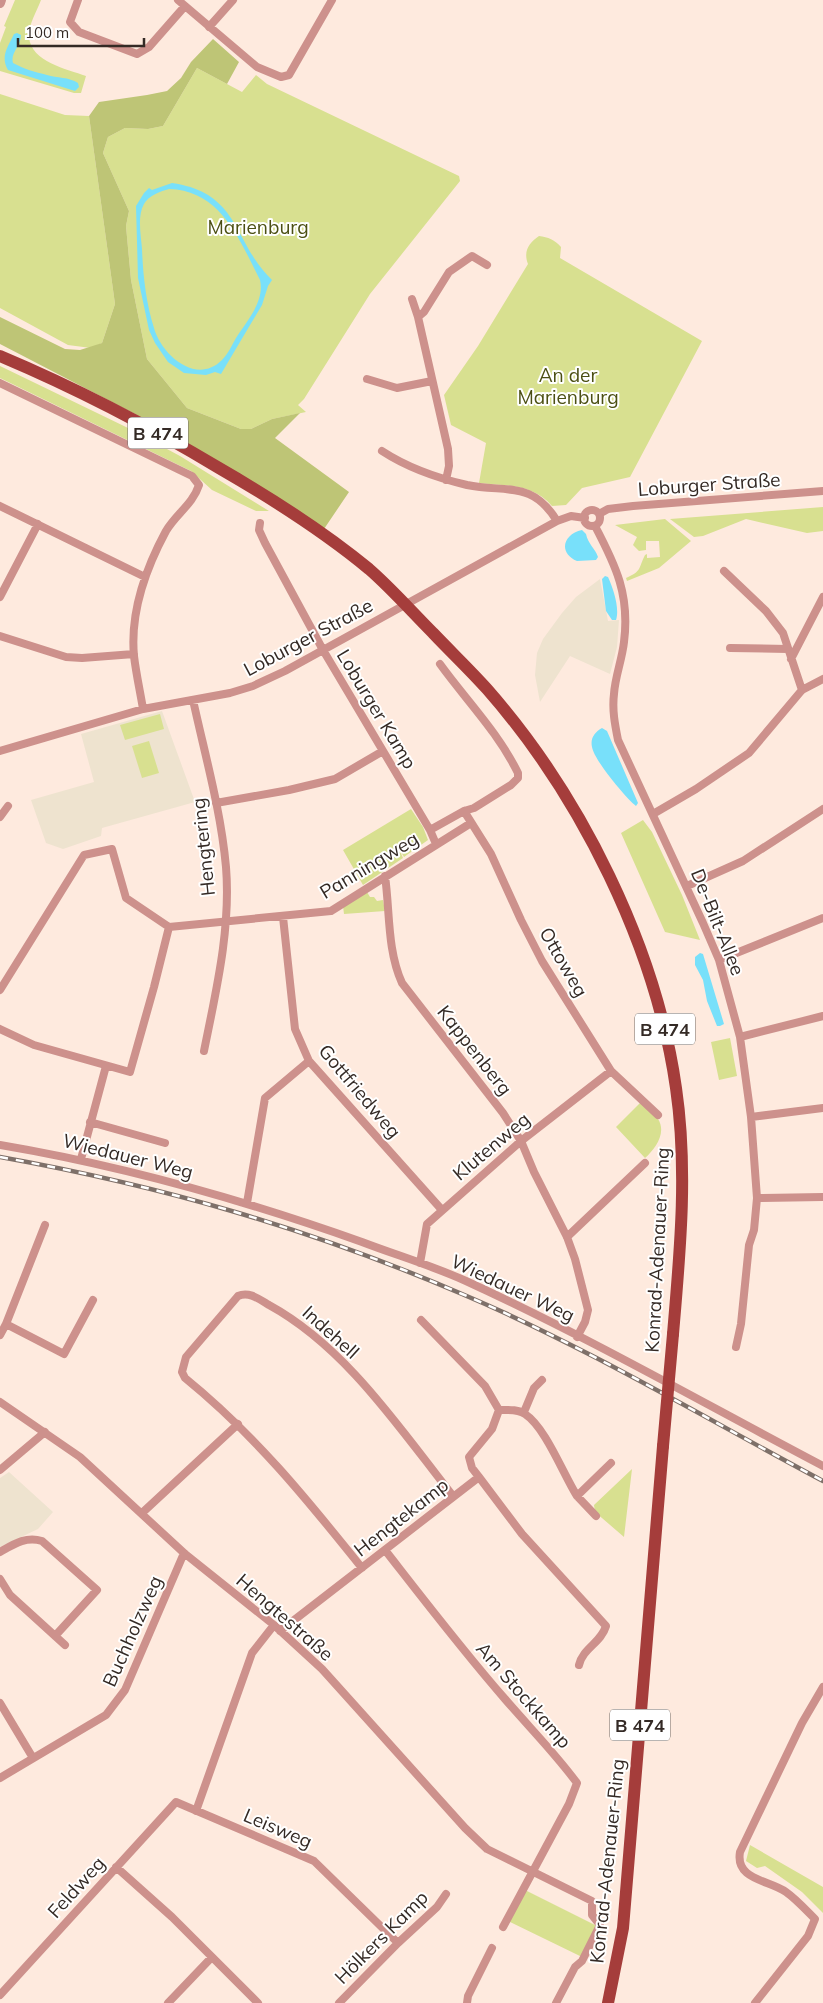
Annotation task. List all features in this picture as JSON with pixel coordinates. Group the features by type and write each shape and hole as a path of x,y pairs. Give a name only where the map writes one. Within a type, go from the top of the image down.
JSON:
{"main road":[{"name":"Konrad-Adenauer-Ring","path":"0,356 46,376 131,418 248,485 331,540 369,569 406,604 491,694 522,734 556,782 594,846 610,877 644,956 666,1033 674,1070 680,1122 682,1202 664,1446 623,1928 608,2003"}],"street":[{"path":"78,0 70,22 72,26 79,32 136,54 149,47 185,6"},
{"path":"178,0 257,67 282,77 289,74 332,0"},
{"path":"209,27 233,0"},
{"path":"418,317 424,312 449,272 462,262 472,256 487,265"},
{"path":"412,300 418,317 448,448 449,466 446,480"},
{"path":"367,379 397,388 432,381"},
{"path":"0,383 192,476 199,485 196,494 167,530 145,577 137,605 134,654 143,709"},
{"path":"382,451 410,466 446,480 529,494 546,504 557,521"},
{"name":"Loburger Straße","path":"599,514 608,509 633,506 823,491"},
{"path":"0,506 145,577"},
{"path":"590,511 599,514 600,521 594,526 588,524 585,518 590,511"},
{"name":"Loburger Straße","path":"0,751 143,709 253,686 285,671 557,521 577,515 585,518"},
{"name":"Loburger Kamp","path":"260,523 264,543 323,650 430,830"},
{"path":"0,597 38,524"},
{"name":"De-Bilt-Allee","path":"594,526 618,574 625,606 624,642 613,696 616,729 623,752 687,886 719,960 740,1037 751,1117 757,1198 754,1230 749,1245 741,1324 736,1347"},
{"path":"724,571 766,610 782,633 802,690"},
{"path":"791,660 823,596"},
{"path":"0,636 66,657 82,658 134,654"},
{"path":"730,648 788,649"},
{"name":"Panningweg","path":"436,844 430,830 464,811 474,808 511,785 518,778 518,773 490,725 465,698 440,664"},
{"path":"653,814 749,753 802,690 823,679"},
{"name":"Hengtering","path":"193,700 216,803 226,867 226,921 219,976 204,1051"},
{"path":"216,803 289,790 335,779 383,751"},
{"path":"0,817 8,806"},
{"path":"687,886 743,861 823,809"},
{"name":"Ottoweg","path":"464,811 491,854 542,961 611,1071 658,1115"},
{"name":"Panningweg","path":"169,927 331,911 471,822"},
{"path":"0,990 84,855 112,849 126,898 169,927 130,1072 34,1045 0,1029"},
{"name":"Kappenberg","path":"385,876 392,955 402,983 522,1140 534,1172 568,1237 588,1310 585,1322 577,1336"},
{"name":"Gottfriedweg","path":"283,917 295,1029 308,1061 442,1210"},
{"path":"719,960 823,918"},
{"path":"740,1037 823,1016"},
{"path":"247,1203 265,1098 308,1061"},
{"path":"81,1159 106,1066"},
{"name":"Klutenweg","path":"420,1264 427,1224 522,1140 611,1071"},
{"path":"751,1117 823,1108"},
{"path":"90,1122 165,1143"},
{"name":"Wiedauer Weg","path":"0,1145 81,1159 247,1203 465,1281 577,1336 823,1466"},
{"path":"568,1237 645,1163"},
{"path":"757,1198 823,1197"},
{"path":"0,1335 46,1225"},
{"name":"Indehell","path":"238,1424 185,1378 182,1372 186,1357 232,1300 243,1294 250,1294 289,1316 331,1350 366,1387 453,1496"},
{"path":"6,1324 64,1354 93,1300"},
{"path":"421,1320 486,1386 498,1410 492,1429 469,1457 472,1468 522,1534 606,1626 604,1635 581,1656 579,1665"},
{"path":"524,1412 534,1388 542,1380"},
{"name":"Hengtestraße","path":"0,1402 80,1457 184,1553 277,1628 322,1669 465,1828 487,1849 592,1901 592,1915 600,1925 582,1961 575,1967 556,2003"},
{"path":"498,1410 524,1412 542,1433 577,1496 596,1516"},
{"path":"142,1513 238,1424 298,1487 362,1568"},
{"path":"0,1470 46,1432"},
{"path":"577,1496 611,1463"},
{"name":"Hengtekamp","path":"277,1628 362,1568 479,1477"},
{"path":"0,1552 26,1540 35,1539 42,1541 97,1590 55,1636"},
{"name":"Am Stockkamp","path":"385,1550 458,1645 544,1742 577,1783 569,1804 532,1872"},
{"name":"Buchholzweg","path":"0,1778 106,1715 117,1703 125,1690 184,1553"},
{"path":"0,1579 10,1595 65,1645"},
{"path":"196,1811 252,1653 277,1628"},
{"path":"755,2003 808,1936 815,1919 786,1892 748,1875 738,1861 740,1852 802,1723 823,1687"},
{"path":"0,1703 33,1758"},
{"name":"Leisweg","path":"176,1802 314,1861 398,1943"},
{"name":"Feldweg","path":"0,1995 176,1802"},
{"path":"116,1867 258,2003"},
{"path":"503,1926 532,1872"},
{"name":"Hölkers Kamp","path":"339,2003 398,1943 437,1907 446,1894"},
{"path":"467,2003 468,1996 492,1948"},
{"path":"168,2003 212,1957"}],"shaded area":[{"path":"600,579 608,621 619,620 617,647 610,674 570,656 540,702 535,675 537,653 543,639 576,597"},
{"path":"162,711 195,802 102,828 101,836 63,849 46,843 31,800 94,782 81,734"},
{"path":"9,1472 53,1512 38,1529 0,1547 0,1478"}],"green space":[{"path":"15,0 41,0 30,28 31,46 36,53 51,63 86,76 81,93 74,93 0,71 0,43 6,27 4,26"},
{"path":"213,39 239,62 227,84 197,68 163,126 148,129 125,128 108,137 103,153 129,211 126,226 131,280 147,359 187,408 241,429 251,429 272,419 300,413 275,438 349,492 324,529 135,414 0,344 0,317 65,349 80,350 102,343 115,304 89,116 99,102 167,91 181,78 191,62"},
{"name":"Marienburg","path":"197,68 242,92 256,75 267,84 459,176 460,181 370,294 304,399 298,405 306,412 272,419 251,429 241,429 187,408 147,359 131,280 126,226 129,211 103,153 108,137 125,128 148,129 163,126"},
{"path":"0,94 65,115 89,116 115,304 102,343 91,348 68,345 0,308"},
{"name":"An der Marienburg","path":"539,236 551,239 561,247 560,258 702,341 630,477 582,488 566,505 552,506 537,494 519,487 479,483 486,443 451,425 444,395 478,346 528,264 526,255 528,248"},
{"path":"0,366 126,427 180,456 269,511 256,511 212,490 191,471 0,378"},
{"path":"823,507 823,531 807,533 746,519 703,536 694,537 670,519"},
{"path":"665,519 691,541 659,568 627,581 626,578 639,569 645,555 647,554 647,558 660,557 659,541 646,541 646,550 639,551 633,545 637,537 615,525"},
{"path":"160,714 164,729 125,740 120,725"},
{"path":"149,741 159,773 142,778 132,746"},
{"path":"411,809 423,827 428,840 404,857 399,849 403,858 363,885 343,850"},
{"path":"643,820 652,832 682,895 700,940 665,932 621,833"},
{"path":"367,892 370,897 374,897 377,901 383,900 385,911 344,914 343,906"},
{"path":"730,1038 737,1076 719,1080 711,1042"},
{"path":"640,1103 657,1117 661,1130 659,1140 645,1158 616,1127"},
{"path":"632,1469 624,1537 595,1512 594,1505"},
{"path":"750,1845 823,1887 823,1913 802,1892 765,1866 757,1868 746,1861"},
{"path":"523,1889 597,1926 582,1957 506,1920"}],"water":[{"path":"14,34 21,35 21,39 12,59 13,63 51,76 71,80 78,83 79,87 75,91 8,70 5,56"},
{"path":"172,183 195,189 211,197 224,208 259,266 272,280 262,305 221,374 215,372 206,375 184,373 168,362 149,330 138,278 136,206 149,188 152,190","holes":["169,189 187,192 202,198 227,220 245,249 260,280 261,288 254,311 226,355 212,367 201,370 181,364 164,348 158,338 145,289 140,232 141,214 146,201 152,196"]},
{"path":"582,530 597,554 596,560 577,561 571,558 565,549 567,539"},
{"path":"605,576 608,577 615,598 616,620 612,620 606,611 602,579"},
{"path":"602,728 607,731 638,803 636,806 611,778 594,753 592,738"},
{"path":"700,953 703,954 724,1024 720,1026 717,1026 707,1001 703,980 695,965 695,957"}],"railway":[{"path":"0,1157 119,1182 235,1212 349,1249 405,1271 508,1314 554,1336 823,1481"}]}
